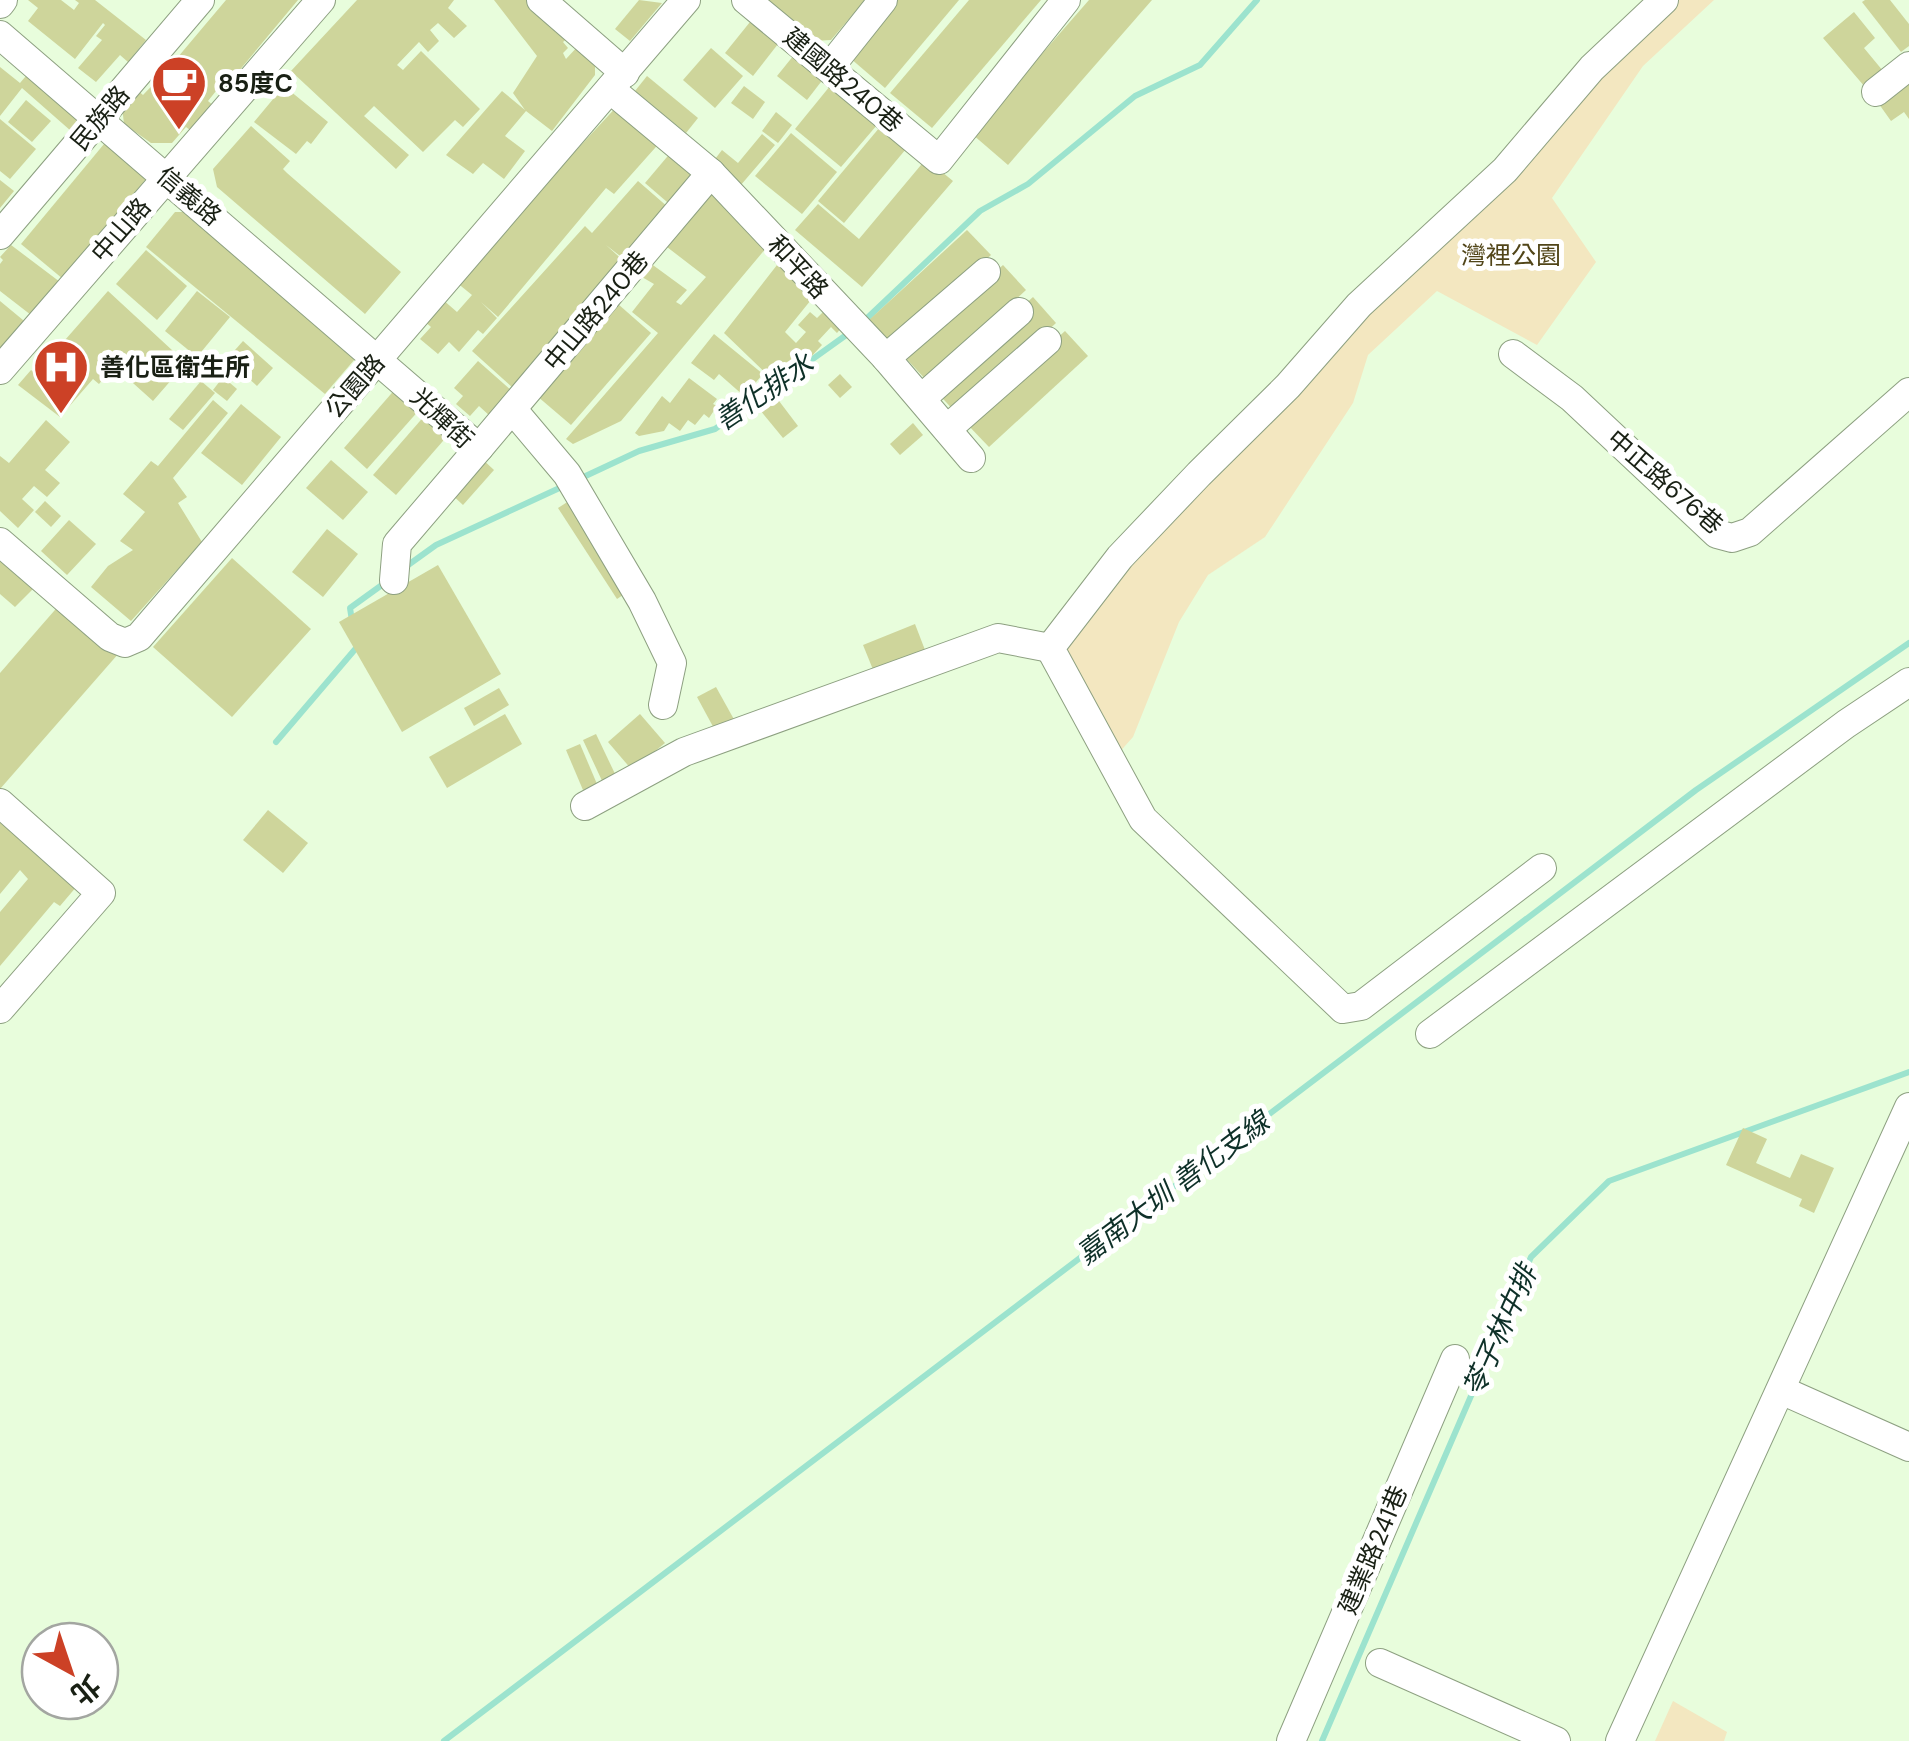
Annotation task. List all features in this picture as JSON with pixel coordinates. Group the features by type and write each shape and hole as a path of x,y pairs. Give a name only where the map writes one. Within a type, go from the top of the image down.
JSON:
{"street":[{"name":"民族路","path":"0,235 200,0"},
{"name":"中山路","path":"0,370 321,0"},
{"name":"和平路","path":"541,0 886,358 971,458"},
{"name":"公園路","path":"0,542 110,637 125,643 134,640 686,0"},
{"name":"建國路240巷","path":"746,0 939,160 1066,0"},
{"path":"829,68 884,0"},
{"path":"1050,648 1120,557 1198,474 1288,386 1359,306 1505,170 1592,68 1664,0"},
{"name":"信義路","path":"0,35 377,359"},
{"path":"1876,92 1909,66"},
{"name":"中山路240巷","path":"479,448 711,173"},
{"path":"886,358 986,272"},
{"path":"922,398 1019,312"},
{"path":"948,429 1047,341"},
{"name":"中正路676巷","path":"1513,354 1572,398 1717,534 1732,538 1750,532 1909,392"},
{"name":"光輝街","path":"377,359 479,448 397,544 394,580"},
{"path":"513,410 572,483 642,602 672,664 663,705"},
{"path":"585,806 684,752 998,638 1050,648"},
{"path":"1050,648 1144,819 1343,1009 1361,1006 1542,868"},
{"path":"1430,1034 1846,724 1909,682"},
{"path":"0,802 101,893 0,1008"},
{"path":"1620,1741 1909,1107"},
{"name":"建業路241巷","path":"1291,1741 1454,1360"},
{"path":"1780,1390 1909,1447"},
{"path":"1380,1663 1556,1741"}],"green space":[{"name":"灣裡公園","path":"1658,0 1714,0 1643,66 1552,198 1596,262 1537,345 1437,291 1368,355 1353,403 1265,537 1208,575 1179,622 1133,737 1108,765 1060,647 1270,383 1455,215"},
{"path":"1673,1701 1727,1732 1724,1741 1655,1741"}],"building":[{"path":"28,0 61,0 74,10 79,3 75,0 95,0 146,40 128,62 120,55 96,82 78,68 102,40 96,36 105,25 75,59 28,21 38,8"},
{"path":"226,0 298,0 228,84 224,81 208,101 215,107 194,133 186,127 172,143 151,143 124,124 122,106 136,89 143,95"},
{"path":"357,0 454,0 448,8 467,26 454,38 438,23 430,30 439,41 428,52 419,42 397,65 403,70 421,51 480,109 463,127 455,120 423,152 374,106 364,116 409,155 396,169 291,71"},
{"path":"494,0 533,0 573,33 563,42 568,48 563,53 566,59 579,45 595,60 595,75 552,131 526,111 505,136 525,151 504,179 483,163 473,174 446,155 502,91 525,110 513,93 537,56"},
{"path":"639,0 662,3 630,41 615,29"},
{"path":"764,0 865,0 831,40 813,41"},
{"path":"887,0 959,0 885,88 843,52"},
{"path":"969,0 1041,0 932,128 890,93"},
{"path":"1089,0 1152,0 1008,165 972,134"},
{"path":"1890,0 1909,24 1909,46 1901,52 1862,2"},
{"path":"1854,12 1875,38 1864,48 1883,71 1865,87 1823,38"},
{"path":"750,22 778,44 753,76 725,53"},
{"path":"711,48 743,76 715,108 683,80"},
{"path":"794,55 824,78 807,100 777,76"},
{"path":"0,67 20,83 31,70 82,119 71,131 22,88 0,116"},
{"path":"1909,73 1909,119 1904,112 1891,121 1874,97"},
{"path":"647,76 698,118 686,133 635,91"},
{"path":"284,86 328,122 311,144 307,141 296,154 254,122"},
{"path":"744,86 765,102 753,119 731,103"},
{"path":"830,86 877,125 841,167 795,129"},
{"path":"26,100 51,121 32,142 8,122"},
{"path":"621,102 663,139 614,194 606,188 498,317 481,302 497,318 483,334 478,330 459,352 449,342 438,354 420,339 431,327 423,320 442,299 457,312 472,295 456,282 564,153 569,158"},
{"path":"776,112 792,125 778,143 762,131"},
{"path":"0,119 36,149 10,179 0,171"},
{"path":"885,121 911,143 844,223 818,201"},
{"path":"251,126 290,161 283,169 287,173 401,272 365,314 217,187 213,169"},
{"path":"791,133 837,172 802,214 755,176"},
{"path":"762,134 775,145 740,186 712,163 722,150 738,163"},
{"path":"109,138 151,173 63,279 21,244"},
{"path":"672,151 702,177 674,208 645,183"},
{"path":"926,159 953,181 862,287 795,230 818,204 859,239"},
{"path":"0,180 14,191 0,208"},
{"path":"638,181 669,208 624,259 606,245 626,263 513,388 472,351 585,226 592,233"},
{"path":"712,193 772,241 621,421 573,444 566,439 658,333 632,312 654,284 635,273 646,260 687,290 676,302 681,305 706,277 667,247"},
{"path":"175,212 194,212 361,352 325,394 146,247"},
{"path":"967,230 991,255 891,346 868,321"},
{"path":"11,245 64,285 53,299 47,295 31,315 0,291 0,257"},
{"path":"146,250 187,286 157,320 116,284"},
{"path":"777,265 815,295 785,332 796,343 806,332 798,325 810,312 817,318 832,303 843,326 837,333 831,327 810,358 804,352 797,359 802,364 790,376 785,371 775,382 724,333"},
{"path":"1003,265 1026,290 927,381 903,355"},
{"path":"108,291 186,363 153,401 114,366 99,384 93,379 60,417 18,385 31,370 48,384 57,374 40,360 54,344 58,348"},
{"path":"197,291 230,317 197,357 165,331"},
{"path":"610,297 651,333 571,425 530,390"},
{"path":"1033,297 1056,323 957,414 933,388"},
{"path":"0,301 29,325 10,348 5,343 0,349"},
{"path":"1065,331 1088,356 989,447 965,422"},
{"path":"714,334 763,374 744,396 719,374 714,380 691,363"},
{"path":"243,341 273,368 257,386 227,359"},
{"path":"478,361 513,392 491,417 479,406 470,416 456,404 463,396 454,388"},
{"path":"840,374 852,387 840,398 828,385"},
{"path":"223,377 237,389 227,401 213,390"},
{"path":"689,378 717,399 709,418 704,414 695,425 688,420 680,431 669,423 664,431 639,436 635,433 662,396 670,403"},
{"path":"404,379 428,400 367,469 344,448"},
{"path":"201,381 215,393 183,430 169,419"},
{"path":"776,397 798,426 783,438 760,410"},
{"path":"213,400 228,413 173,478 187,497 178,503 202,542 131,621 91,587 108,566 133,550 120,541 145,512 123,494 151,461 158,466"},
{"path":"241,404 281,437 242,485 201,453"},
{"path":"433,406 456,426 396,495 373,475"},
{"path":"46,420 70,442 45,470 60,483 47,497 34,486 22,499 34,510 18,528 0,511 0,456 9,463"},
{"path":"913,423 923,435 900,455 890,444"},
{"path":"480,457 494,470 463,505 449,492"},
{"path":"331,460 368,492 343,520 306,488"},
{"path":"586,490 644,581 617,599 558,508"},
{"path":"45,501 61,516 51,527 35,512"},
{"path":"69,520 96,544 67,575 41,551"},
{"path":"327,529 358,554 323,597 292,572"},
{"path":"0,556 36,586 15,607 0,594"},
{"path":"232,558 311,629 232,717 153,647"},
{"path":"438,565 501,674 402,732 339,622"},
{"path":"61,603 119,653 0,789 0,673"},
{"path":"915,624 925,650 874,672 863,645"},
{"path":"716,687 736,723 717,734 697,697"},
{"path":"499,688 509,705 474,726 464,708"},
{"path":"505,714 522,744 447,788 429,757"},
{"path":"640,714 665,743 632,770 608,742"},
{"path":"596,734 617,778 604,785 583,740"},
{"path":"580,744 597,784 583,790 566,750"},
{"path":"268,810 308,843 283,873 243,840"},
{"path":"0,822 77,886 60,906 54,902 0,966 0,912 28,879 20,870 0,894"},
{"path":"1743,1128 1767,1139 1756,1163 1790,1178 1801,1154 1834,1168 1814,1213 1799,1206 1802,1199 1726,1165"}],"waterway":[{"name":"善化排水","path":"863,322 980,211 1028,184 1135,96 1200,65 1257,0"},
{"name":"善化排水","path":"577,480 639,451 715,429 849,333"},
{"name":"善化排水","path":"404,568 436,545 566,485"},
{"name":"善化排水","path":"352,621 350,608 386,582"},
{"name":"善化排水","path":"276,742 357,647 356,643"},
{"name":"嘉南大圳 善化支線","path":"444,1741 1696,790 1909,643"},
{"name":"苓子林中排","path":"1322,1741 1531,1257 1609,1181 1909,1072"}],"place":[{"name":"85度C","path":"179,132"},
{"name":"善化區衛生所","path":"61,416"}]}
